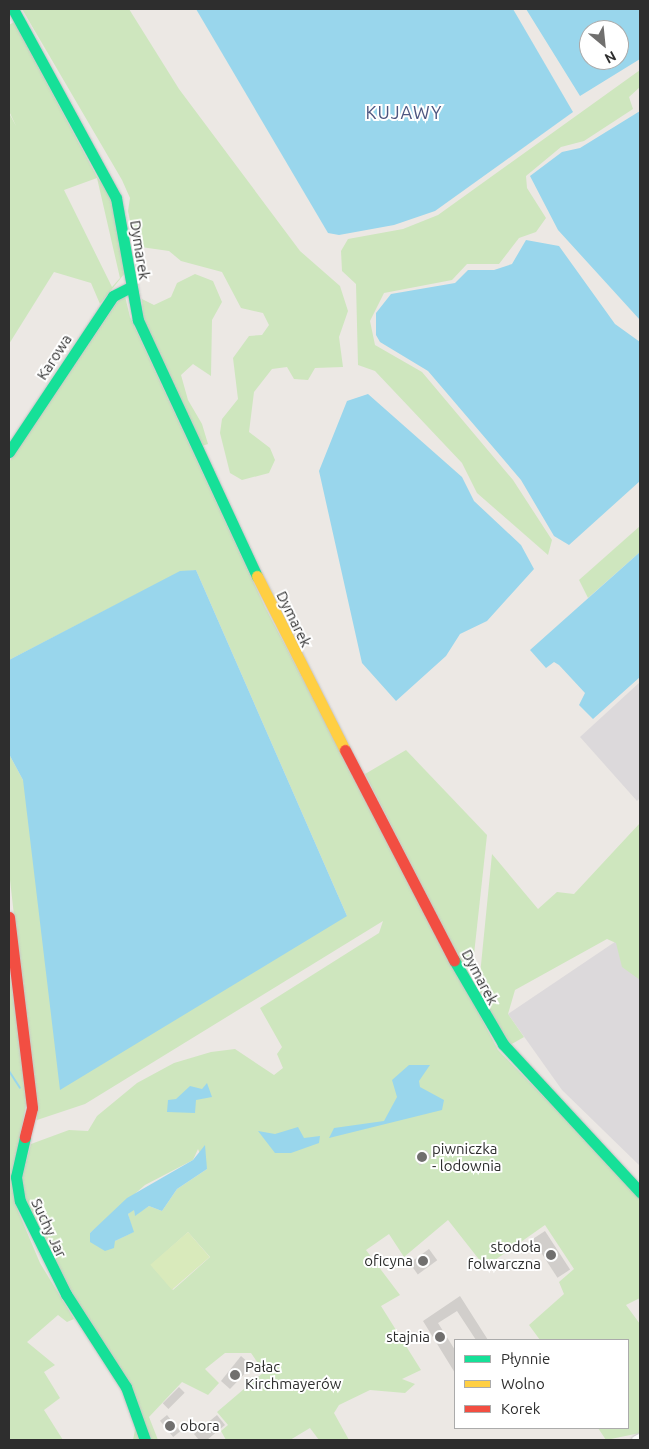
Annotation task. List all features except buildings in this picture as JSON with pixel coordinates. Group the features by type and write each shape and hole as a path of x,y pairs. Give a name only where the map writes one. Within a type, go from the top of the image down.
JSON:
{"street":[{"name":"Dymarek","path":"13,9 116,198 138,320 285,635 488,1023 640,1192"},
{"name":"Karowa","path":"9,452 113,296 131,287"},
{"name":"Suchy Jar","path":"9,917 32,1108 16,1177 18,1195 66,1294 126,1387 145,1440"},
{"path":"636,1440 640,1438"}],"shaded area":[{"path":"640,682 640,798 637,801 580,737"},
{"path":"640,925 640,1166 562,1090 508,1014"}],"green space":[{"path":"22,9 129,9 179,89 300,251 340,286 348,311 339,337 343,367 315,368 308,380 294,379 287,367 272,369 254,392 249,432 270,448 275,460 269,473 242,480 230,473 220,433 222,419 238,399 233,358 249,336 262,335 269,325 263,313 241,308 222,272 181,261 169,251 141,247 133,236 128,211 130,198 122,180"},
{"path":"14,22 97,177 113,200 125,273 100,304 91,283 54,272 9,344 9,113 16,126 9,111 9,25","holes":["97,178 120,278 112,287 64,190"]},
{"path":"640,70 640,87 629,97 633,109 584,141 561,147 526,176 527,188 546,218 536,232 519,238 499,264 467,264 452,280 384,293 370,321 375,345 422,372 513,480 552,540 548,555 477,493 462,463 375,371 358,365 356,284 342,271 341,251 348,239 403,229 438,215"},
{"path":"195,274 213,281 222,302 212,320 211,376 193,364 181,375 188,400 202,424 208,444 202,446 143,319 142,299 154,305 171,297 177,283"},
{"path":"124,292 130,317 265,607 498,1050 640,1196 640,1298 626,1305 640,1324 640,1433 606,1440 599,1429 629,1429 629,1339 539,1339 529,1325 564,1294 559,1282 574,1269 545,1225 485,1267 448,1220 404,1257 389,1234 366,1250 400,1295 381,1306 421,1370 402,1379 415,1384 405,1393 370,1390 339,1405 334,1413 349,1440 319,1440 310,1428 290,1440 226,1440 221,1431 228,1425 217,1412 264,1372 251,1353 225,1353 205,1369 219,1383 208,1395 182,1382 149,1417 158,1440 133,1440 137,1420 23,1196 22,1177 31,1144 69,1130 88,1131 97,1116 137,1083 174,1063 211,1052 235,1049 274,1075 283,1068 277,1054 282,1047 260,1008 379,933 383,921 85,1104 37,1120 9,871 9,754 23,780 347,916 196,570 180,572 9,660 9,462","holes":["198,1149 207,1169 177,1189 162,1211 149,1206 135,1215 134,1209 128,1214 133,1232 115,1241 90,1233 145,1185 193,1160","188,1232 210,1257 173,1290 151,1265"]},
{"path":"640,526 640,552 588,598 579,580"},
{"path":"406,750 487,835 471,982 365,774"},
{"path":"640,823 640,980 622,967 616,943 607,939 515,990 508,1014 524,1037 510,1045 478,995 492,854 538,909 557,892 574,894"},
{"path":"9,968 28,1094 12,1182 18,1211 40,1263 74,1319 67,1322 58,1315 27,1342 55,1365 44,1372 60,1398 44,1410 63,1440 9,1440"},
{"path":"188,1232 210,1257 172,1290 150,1265"}],"water":[{"path":"196,9 513,9 573,112 435,211 394,225 339,235 328,233"},
{"path":"526,9 640,9 640,59 629,66 629,20 579,20 579,70 622,70 580,96"},
{"path":"640,111 640,320 558,230 530,176 562,152 580,148"},
{"path":"526,240 559,246 615,324 640,342 640,481 569,545 554,536 521,480 428,371 380,342 376,335 376,313 391,294 455,283 468,270 494,270 512,264"},
{"path":"368,394 462,477 474,501 521,545 534,569 487,621 460,634 446,656 396,701 362,663 319,471 347,401"},
{"path":"640,552 640,677 593,719 579,705 585,693 559,665 554,662 546,668 530,650"},
{"path":"196,570 347,916 60,1090 23,780 9,754 9,660 180,571"},
{"path":"409,1065 430,1065 419,1081 420,1087 444,1100 442,1110 329,1138 334,1128 384,1121 397,1097 392,1080"},
{"path":"207,1083 212,1097 196,1100 195,1113 167,1112 168,1100 176,1099 190,1086 202,1089"},
{"path":"298,1127 304,1138 320,1136 319,1143 291,1153 275,1153 258,1131 275,1134"},
{"path":"205,1145 207,1169 177,1189 162,1211 149,1206 135,1216 134,1210 128,1214 134,1232 115,1241 114,1248 105,1251 90,1242 90,1233 127,1198 193,1160"}],"waterway":[{"path":"9,1071 20,1088"}],"traffic: fast":[{"path":"13,9 116,198 138,320 257,576"},
{"path":"9,452 113,296 131,287"},
{"path":"454,960 503,1044 640,1192"},
{"path":"25,1137 16,1177 20,1201 66,1294 126,1387 145,1440"}],"traffic: slow":[{"path":"257,576 345,750"}],"traffic: jam":[{"path":"345,750 454,960"},
{"path":"9,917 32,1108 25,1137"}],"place":[{"name":"piwniczka - lodownia","path":"422,1157"},
{"name":"stodoła folwarczna","path":"551,1255"},
{"name":"oficyna","path":"423,1261"},
{"name":"stajnia","path":"440,1337"},
{"name":"Pałac Kirchmayerów","path":"235,1375"},
{"name":"obora","path":"170,1426"}],"district":[{"name":"KUJAWY","path":"404,112"}]}
